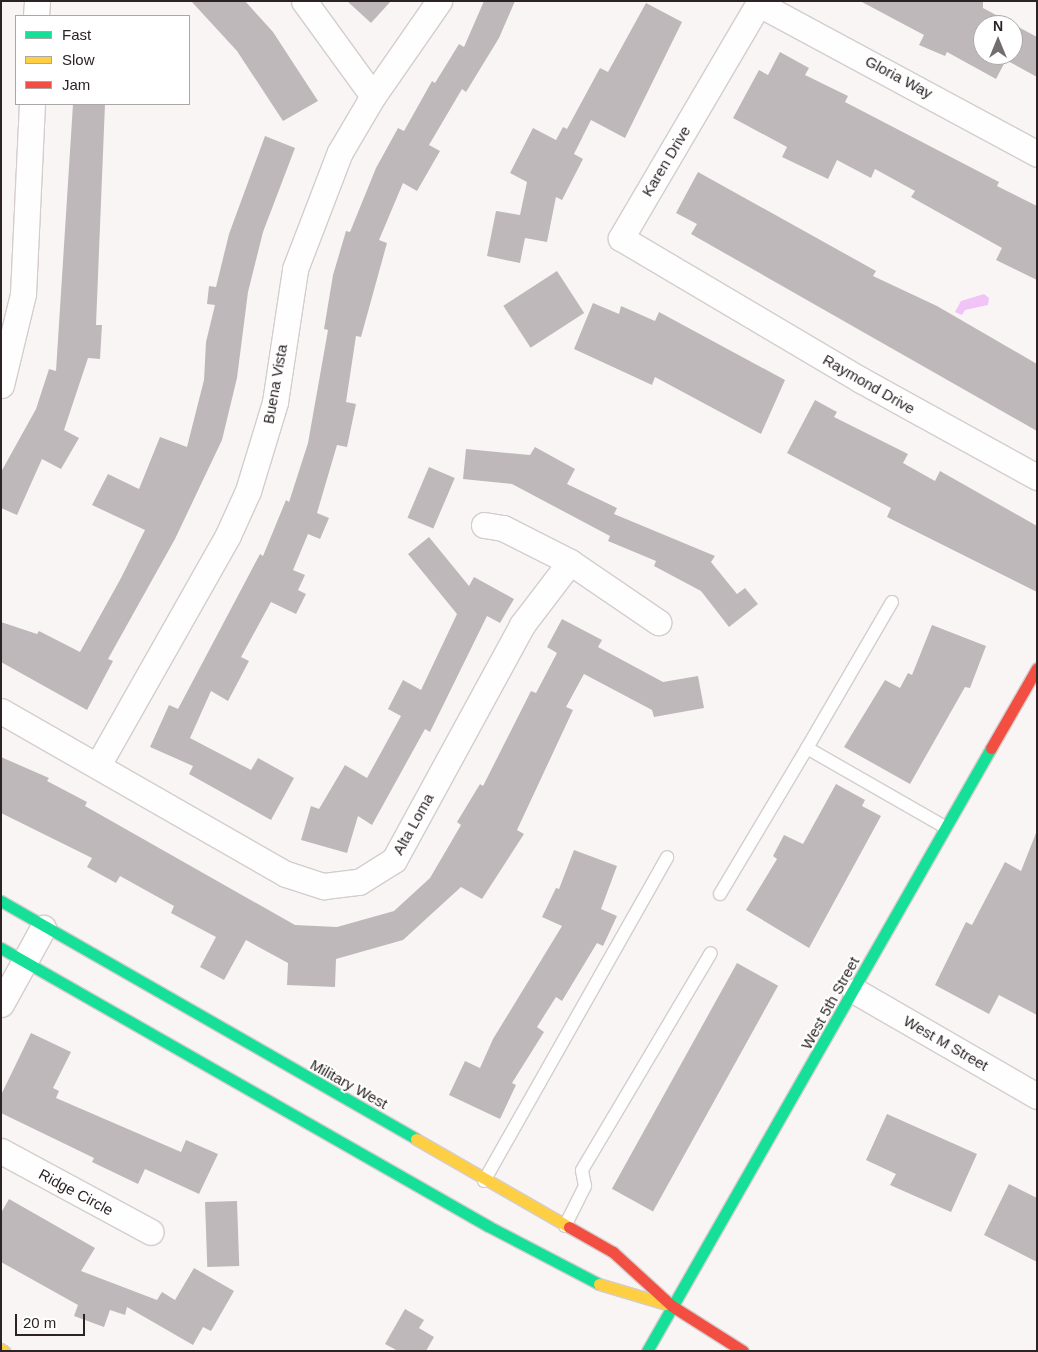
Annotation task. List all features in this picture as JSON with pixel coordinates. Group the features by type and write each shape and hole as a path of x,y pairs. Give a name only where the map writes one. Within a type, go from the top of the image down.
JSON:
{"main road":[{"name":"West 5th Street","path":"647,1351 855,991 1037,668"},
{"name":"Military West","path":"1,902 43,928 384,1120 484,1181 612,1252 672,1306 743,1351"},
{"name":"Military West","path":"1,948 496,1230 598,1284 672,1306"}],"street":[{"path":"36,15 37,1"},
{"path":"304,1 373,96"},
{"name":"Buena Vista","path":"98,765 228,535 248,491 275,402 295,269 340,152 373,96 439,1"},
{"name":"Gloria Way","path":"760,3 1037,154"},
{"name":"Karen Drive","path":"704,287 621,238 760,3"},
{"path":"1,385 23,294 32,105"},
{"name":"Raymond Drive","path":"704,287 1037,477"},
{"path":"484,525 503,528 570,562 658,622"},
{"name":"Alta Loma","path":"1,711 286,874 324,886 359,882 394,860 522,625 570,562"},
{"path":"1,1004 43,928"},
{"name":"West M Street","path":"855,991 1037,1096"},
{"name":"Ridge Circle","path":"1,1151 152,1232"}],"lane":[{"path":"720,894 808,748 892,602"},
{"path":"808,748 946,827"},
{"path":"484,1181 667,857"},
{"path":"565,1226 585,1186 582,1170 711,953"}],"shaded area":[{"path":"984,294 989,298 988,305 965,310 962,315 955,312 961,301"}],"building":[{"path":"191,1 245,1 273,32 318,101 283,121 237,51"},
{"path":"347,1 391,1 371,23"},
{"path":"484,1 515,1 499,38 466,92 462,89 429,145 440,151 417,191 403,183 379,240 387,243 361,337 356,336 346,402 356,404 347,447 337,445 317,513 329,518 320,539 308,534 293,570 305,575 298,590 306,594 296,614 271,602 241,657 249,661 228,701 211,691 190,738 251,770 258,758 294,778 271,820 189,774 193,766 150,747 169,705 178,709 260,554 263,556 286,500 289,502 308,443 328,330 324,329 333,275 346,231 350,232 376,168 398,128 404,131 432,81 435,83 459,44 464,47"},
{"path":"860,1 983,1 983,8 996,15 973,15 973,65 1003,65 996,79 947,52 945,56 919,45 924,35"},
{"path":"646,3 682,22 625,138 591,120 574,154 583,159 562,200 556,197 547,242 525,238 520,263 487,256 496,211 520,215 527,182 510,173 533,128 556,140 563,127 567,129 600,68 608,72"},
{"path":"1023,29 1037,37 1037,77 1015,65 1023,65"},
{"path":"780,52 809,68 805,75 848,96 845,102 999,182 997,186 1037,206 1037,280 996,260 1002,248 911,197 915,191 875,169 871,178 837,160 828,179 782,157 787,147 733,118 759,70 768,75"},
{"path":"73,105 105,105 96,325 102,325 100,359 88,358 64,430 79,438 61,469 42,459 17,515 1,508 1,472 36,409 49,369 56,371"},
{"path":"265,136 295,148 263,232 248,292 237,378 222,440 175,539 108,659 113,661 87,710 1,662 1,622 37,634 39,631 80,652 121,578 145,530 92,505 108,474 139,489 160,437 187,447 204,380 206,342 215,305 207,304 209,286 216,287 229,234"},
{"path":"698,172 876,271 873,276 937,306 1037,364 1037,431 691,234 697,224 676,213"},
{"path":"557,271 584,313 531,348 503,306"},
{"path":"593,303 619,314 621,306 655,321 659,312 785,380 761,434 655,377 652,385 574,349"},
{"path":"815,400 837,412 834,417 908,454 903,463 935,481 940,471 1037,526 1037,592 887,517 891,508 787,453"},
{"path":"535,447 575,469 567,484 617,508 614,514 715,556 711,562 737,594 745,588 758,604 729,627 701,591 654,566 656,561 608,541 610,536 512,484 463,479 466,449 530,455"},
{"path":"429,467 455,478 433,529 408,518"},
{"path":"429,537 469,586 474,577 514,599 500,623 487,616 430,732 425,729 372,825 358,816 347,853 301,840 311,806 319,809 345,765 367,778 401,716 388,709 403,680 421,690 457,614 408,554"},
{"path":"562,619 602,640 598,647 663,682 698,676 704,708 654,717 652,710 584,674 566,707 573,710 517,830 524,834 482,899 461,887 403,940 336,959 335,987 287,985 288,963 246,940 224,980 200,967 216,937 171,913 174,906 120,876 116,883 87,867 92,858 1,813 1,757 49,778 47,781 87,802 85,806 295,925 337,927 394,911 430,878 461,825 457,822 480,784 483,786 531,691 536,693 557,653 547,647"},
{"path":"932,625 986,646 970,688 965,687 910,784 844,747 885,680 900,688 908,673 912,675"},
{"path":"836,784 865,800 862,806 881,816 809,948 746,910 777,859 773,856 784,835 803,844"},
{"path":"1036,833 1037,1015 999,995 989,1014 935,985 966,922 972,925 1005,862 1021,871"},
{"path":"574,850 617,866 601,909 617,916 603,946 597,943 562,1001 556,997 537,1027 544,1032 512,1083 516,1085 500,1119 449,1095 465,1061 480,1068 493,1039 562,926 542,917 556,888 559,889"},
{"path":"737,963 778,986 653,1211 612,1189"},
{"path":"31,1033 71,1052 53,1088 59,1091 56,1098 181,1152 186,1140 218,1154 199,1194 145,1169 138,1184 92,1162 94,1158 1,1113 1,1095"},
{"path":"887,1114 977,1154 951,1212 890,1185 896,1174 866,1160"},
{"path":"1009,1184 1037,1198 1037,1262 984,1235"},
{"path":"9,1199 95,1248 81,1271 157,1300 162,1292 175,1300 194,1268 234,1291 211,1331 203,1327 193,1345 127,1307 125,1315 110,1310 104,1327 74,1316 78,1305 1,1262 1,1213"},
{"path":"237,1201 239,1266 207,1267 205,1202"},
{"path":"405,1309 424,1320 419,1328 434,1337 426,1351 398,1351 385,1344"}],"traffic: fast":[{"path":"647,1351 991,748"},
{"path":"1,901 416,1139"},
{"path":"1,948 488,1226 599,1284"}],"traffic: slow":[{"path":"416,1139 569,1227"},
{"path":"599,1284 666,1304"}],"traffic: jam":[{"path":"991,748 1037,668"},
{"path":"569,1227 613,1252 672,1306 743,1351"}]}
